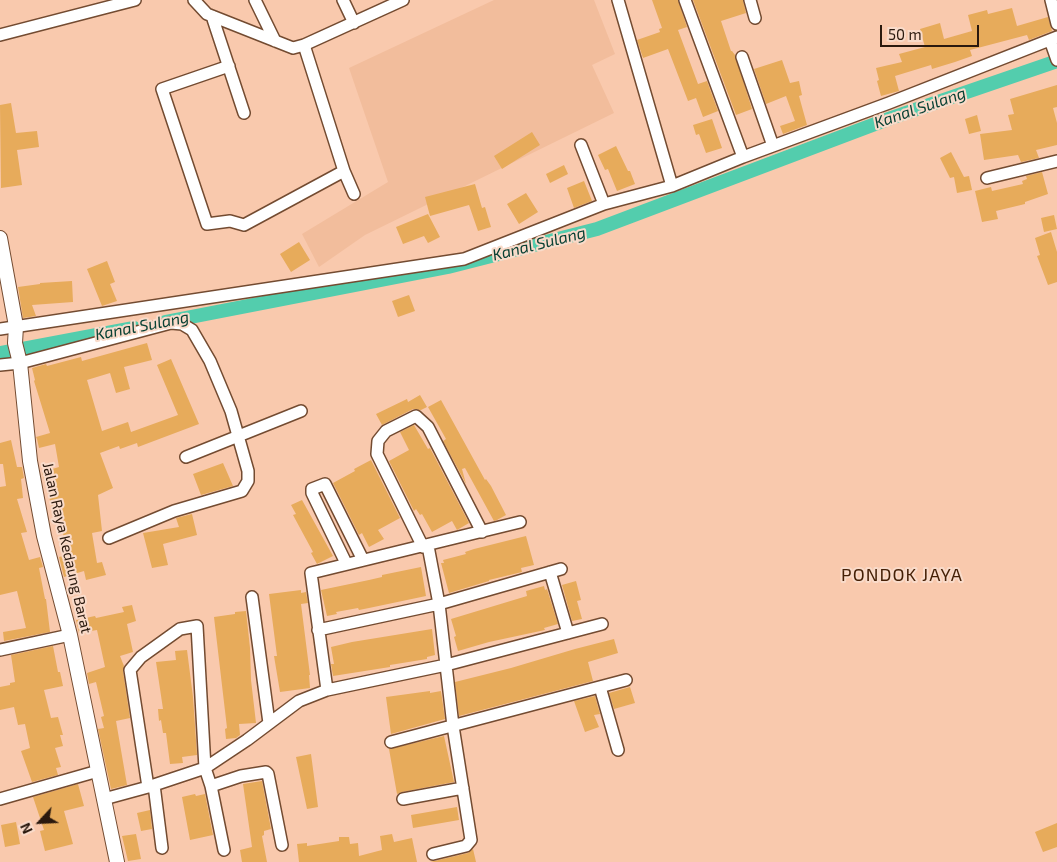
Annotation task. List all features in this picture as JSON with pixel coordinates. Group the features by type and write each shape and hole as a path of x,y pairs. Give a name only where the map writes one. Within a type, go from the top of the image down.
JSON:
{"street":[{"path":"0,35 135,0"},
{"path":"194,0 207,14 293,48 304,45 403,0"},
{"path":"255,0 275,41"},
{"path":"342,0 354,23"},
{"path":"618,0 634,62 672,186"},
{"path":"685,0 743,157"},
{"path":"750,0 755,18"},
{"path":"1051,0 1057,24"},
{"path":"212,16 244,113"},
{"path":"0,329 464,259 604,204 672,186 743,157 889,104 1053,41 1057,60"},
{"path":"304,45 344,171 354,194"},
{"path":"742,57 773,146"},
{"path":"229,66 162,89 207,224 230,221 244,225 344,171"},
{"path":"580,145 604,204"},
{"path":"987,178 1057,161"},
{"name":"Jalan Raya Kedaung Barat","path":"0,238 16,326 30,462 44,536 70,635 117,862"},
{"path":"0,365 18,354 171,323 182,324 192,330 210,361 231,411 248,471 248,481 242,491 174,511 109,538"},
{"path":"186,457 301,411"},
{"path":"433,854 466,846 470,842 453,726 439,604 426,546 377,454 378,441 386,431 416,416 428,427 482,532"},
{"path":"346,564 312,493 312,490 325,484 363,560"},
{"path":"327,690 311,573 520,522"},
{"path":"318,630 439,604 562,569"},
{"path":"550,572 568,633"},
{"path":"252,597 269,723"},
{"path":"104,799 205,768 299,701 327,690 446,665 602,624"},
{"path":"162,848 130,670 140,657 180,629 197,626 205,768 224,850"},
{"path":"0,650 70,635"},
{"path":"391,742 626,680"},
{"path":"600,687 618,750"},
{"path":"0,799 98,771"},
{"path":"210,786 241,776 266,772 268,774 282,845"},
{"path":"403,799 463,788"}],"shaded area":[{"path":"494,0 594,0 615,54 592,65 614,113 365,235 319,267 302,234 388,182 349,68"}],"building":[{"path":"652,0 678,0 687,27 678,30 698,84 707,81 718,111 703,117 696,98 688,101 668,49 643,58 637,40 660,32 659,29 662,28"},
{"path":"693,0 743,0 746,13 721,21 731,51 735,55 752,109 736,115"},
{"path":"1012,8 1017,26 1048,17 1052,31 1029,40 1027,35 970,50 972,56 955,62 932,69 931,65 895,76 899,91 881,96 876,68 902,62 899,54 925,47 920,29 940,23 944,39 972,31 968,15 987,10 988,14"},
{"path":"782,60 790,83 799,81 802,95 799,96 807,125 783,134 780,126 795,121 786,96 766,104 754,69"},
{"path":"1057,85 1057,107 1053,108 1057,123 1057,145 1036,150 1039,158 1021,162 1018,155 984,160 980,134 1012,130 1008,115 1014,114 1010,99"},
{"path":"11,103 16,133 37,131 39,147 17,150 22,185 1,188 0,105"},
{"path":"977,115 981,131 969,134 965,119"},
{"path":"712,119 722,148 706,153 699,134 696,135 693,125"},
{"path":"532,132 540,145 502,169 494,156"},
{"path":"616,146 635,184 617,191 608,169 605,170 598,155"},
{"path":"951,152 964,177 969,176 972,190 957,193 954,177 950,178 940,158"},
{"path":"564,165 568,174 550,183 546,174"},
{"path":"1042,172 1048,194 1025,202 1025,204 996,211 998,219 982,222 975,191 991,187 992,191 1023,184 1022,181 1027,179 1026,176"},
{"path":"584,181 592,201 574,208 567,188"},
{"path":"475,184 482,208 485,207 491,227 478,231 469,205 430,216 425,197"},
{"path":"526,193 538,212 519,224 507,204"},
{"path":"428,214 440,237 428,243 424,236 403,244 396,227"},
{"path":"1054,215 1057,229 1044,232 1041,218"},
{"path":"1051,232 1057,252 1057,282 1048,285 1037,256 1040,255 1035,238"},
{"path":"299,242 310,260 291,272 280,254"},
{"path":"107,261 115,282 110,284 117,301 102,306 87,269"},
{"path":"72,281 73,302 32,305 36,316 23,318 18,287 40,283"},
{"path":"409,295 415,311 398,317 392,301"},
{"path":"147,343 152,360 124,367 130,389 116,393 110,373 87,380 102,431 128,422 131,432 178,415 157,365 171,359 199,424 138,447 137,443 120,449 119,446 100,453 113,488 98,495 102,531 92,533 97,563 102,562 106,575 86,580 84,571 64,577 59,557 67,555 62,528 58,529 42,472 59,467 55,444 39,448 36,437 50,433 34,381 32,368 81,357 82,361"},
{"path":"420,395 427,407 421,410 413,409 382,425 376,414 407,399 408,402"},
{"path":"441,400 506,515 497,520 494,521 465,468 462,469 466,484 443,441 446,439 428,407"},
{"path":"414,425 428,449 430,448 469,523 457,530 452,521 432,532 422,514 420,515 416,509 414,511 389,461 409,450 400,432"},
{"path":"11,440 17,467 22,467 24,478 21,479 23,498 17,499 27,532 21,533 29,560 40,557 43,567 39,568 46,599 50,632 4,641 3,632 26,628 17,591 0,595 0,487 6,486 3,464 0,464 0,443"},
{"path":"371,460 400,518 378,530 384,539 369,547 362,533 359,535 333,483"},
{"path":"223,463 233,486 201,495 193,474"},
{"path":"302,500 333,556 317,564 311,553 313,552 293,515 296,514 291,505"},
{"path":"192,514 197,535 163,544 168,565 152,568 143,533 179,527 176,518"},
{"path":"526,536 534,565 521,568 522,572 449,593 441,563 444,563 443,560 466,554 465,552 474,549"},
{"path":"421,567 426,596 359,610 358,608 336,612 337,614 327,616 321,590"},
{"path":"576,581 581,600 577,601 582,619 572,621 562,585"},
{"path":"544,586 545,590 547,589 558,624 544,628 545,630 458,651 451,619 527,596 526,591"},
{"path":"301,590 301,593 306,592 308,603 301,604 310,688 280,692 274,656 277,656 269,594"},
{"path":"132,605 136,621 127,624 133,652 120,656 124,666 123,671 130,718 116,721 127,785 111,789 98,729 104,728 101,717 104,716 96,682 89,684 87,673 105,667 97,630 79,633 76,620 124,612 122,607"},
{"path":"246,611 256,723 239,724 240,735 236,738 226,739 225,729 227,728 214,617"},
{"path":"432,629 435,655 427,657 427,659 333,676 331,664 334,664 331,647"},
{"path":"614,639 618,653 588,662 593,681 459,716 455,682"},
{"path":"53,646 63,686 44,690 51,718 58,717 63,735 60,735 63,746 55,748 61,767 56,768 58,775 32,782 21,751 30,748 25,724 18,725 14,707 0,710 0,687 15,682 11,655"},
{"path":"187,650 193,697 197,755 182,757 183,763 170,764 166,733 163,733 161,720 159,721 158,709 163,709 156,662 176,660 175,651"},
{"path":"630,687 635,703 614,709 609,693"},
{"path":"430,691 430,693 441,691 445,719 391,734 386,697"},
{"path":"595,696 600,714 594,715 599,727 585,732 574,701"},
{"path":"444,736 454,782 397,794 389,749"},
{"path":"311,754 318,807 307,809 296,757"},
{"path":"262,781 271,829 264,831 262,836 267,862 242,862 240,850 252,847 243,784"},
{"path":"78,784 84,806 64,811 73,844 45,851 40,831 44,830 33,797"},
{"path":"195,794 196,796 205,794 213,835 190,840 182,797"},
{"path":"457,807 459,820 413,828 411,815"},
{"path":"150,810 152,829 141,831 137,813"},
{"path":"16,822 20,844 5,847 1,825"},
{"path":"1057,823 1057,847 1043,852 1035,832"},
{"path":"136,834 141,859 128,861 122,836"},
{"path":"392,834 394,842 412,838 417,862 299,862 297,844 307,843 307,846 339,841 339,837 349,837 350,844 358,843 359,856 382,850 380,836"},
{"path":"473,849 476,862 430,862 468,853"}],"waterway":[{"name":"Kanal Sulang","path":"165,322 448,267 597,229 891,118 1057,61"},
{"name":"Kanal Sulang","path":"0,353 134,328"}],"district":[{"name":"PONDOK JAYA","path":"902,575"}]}
